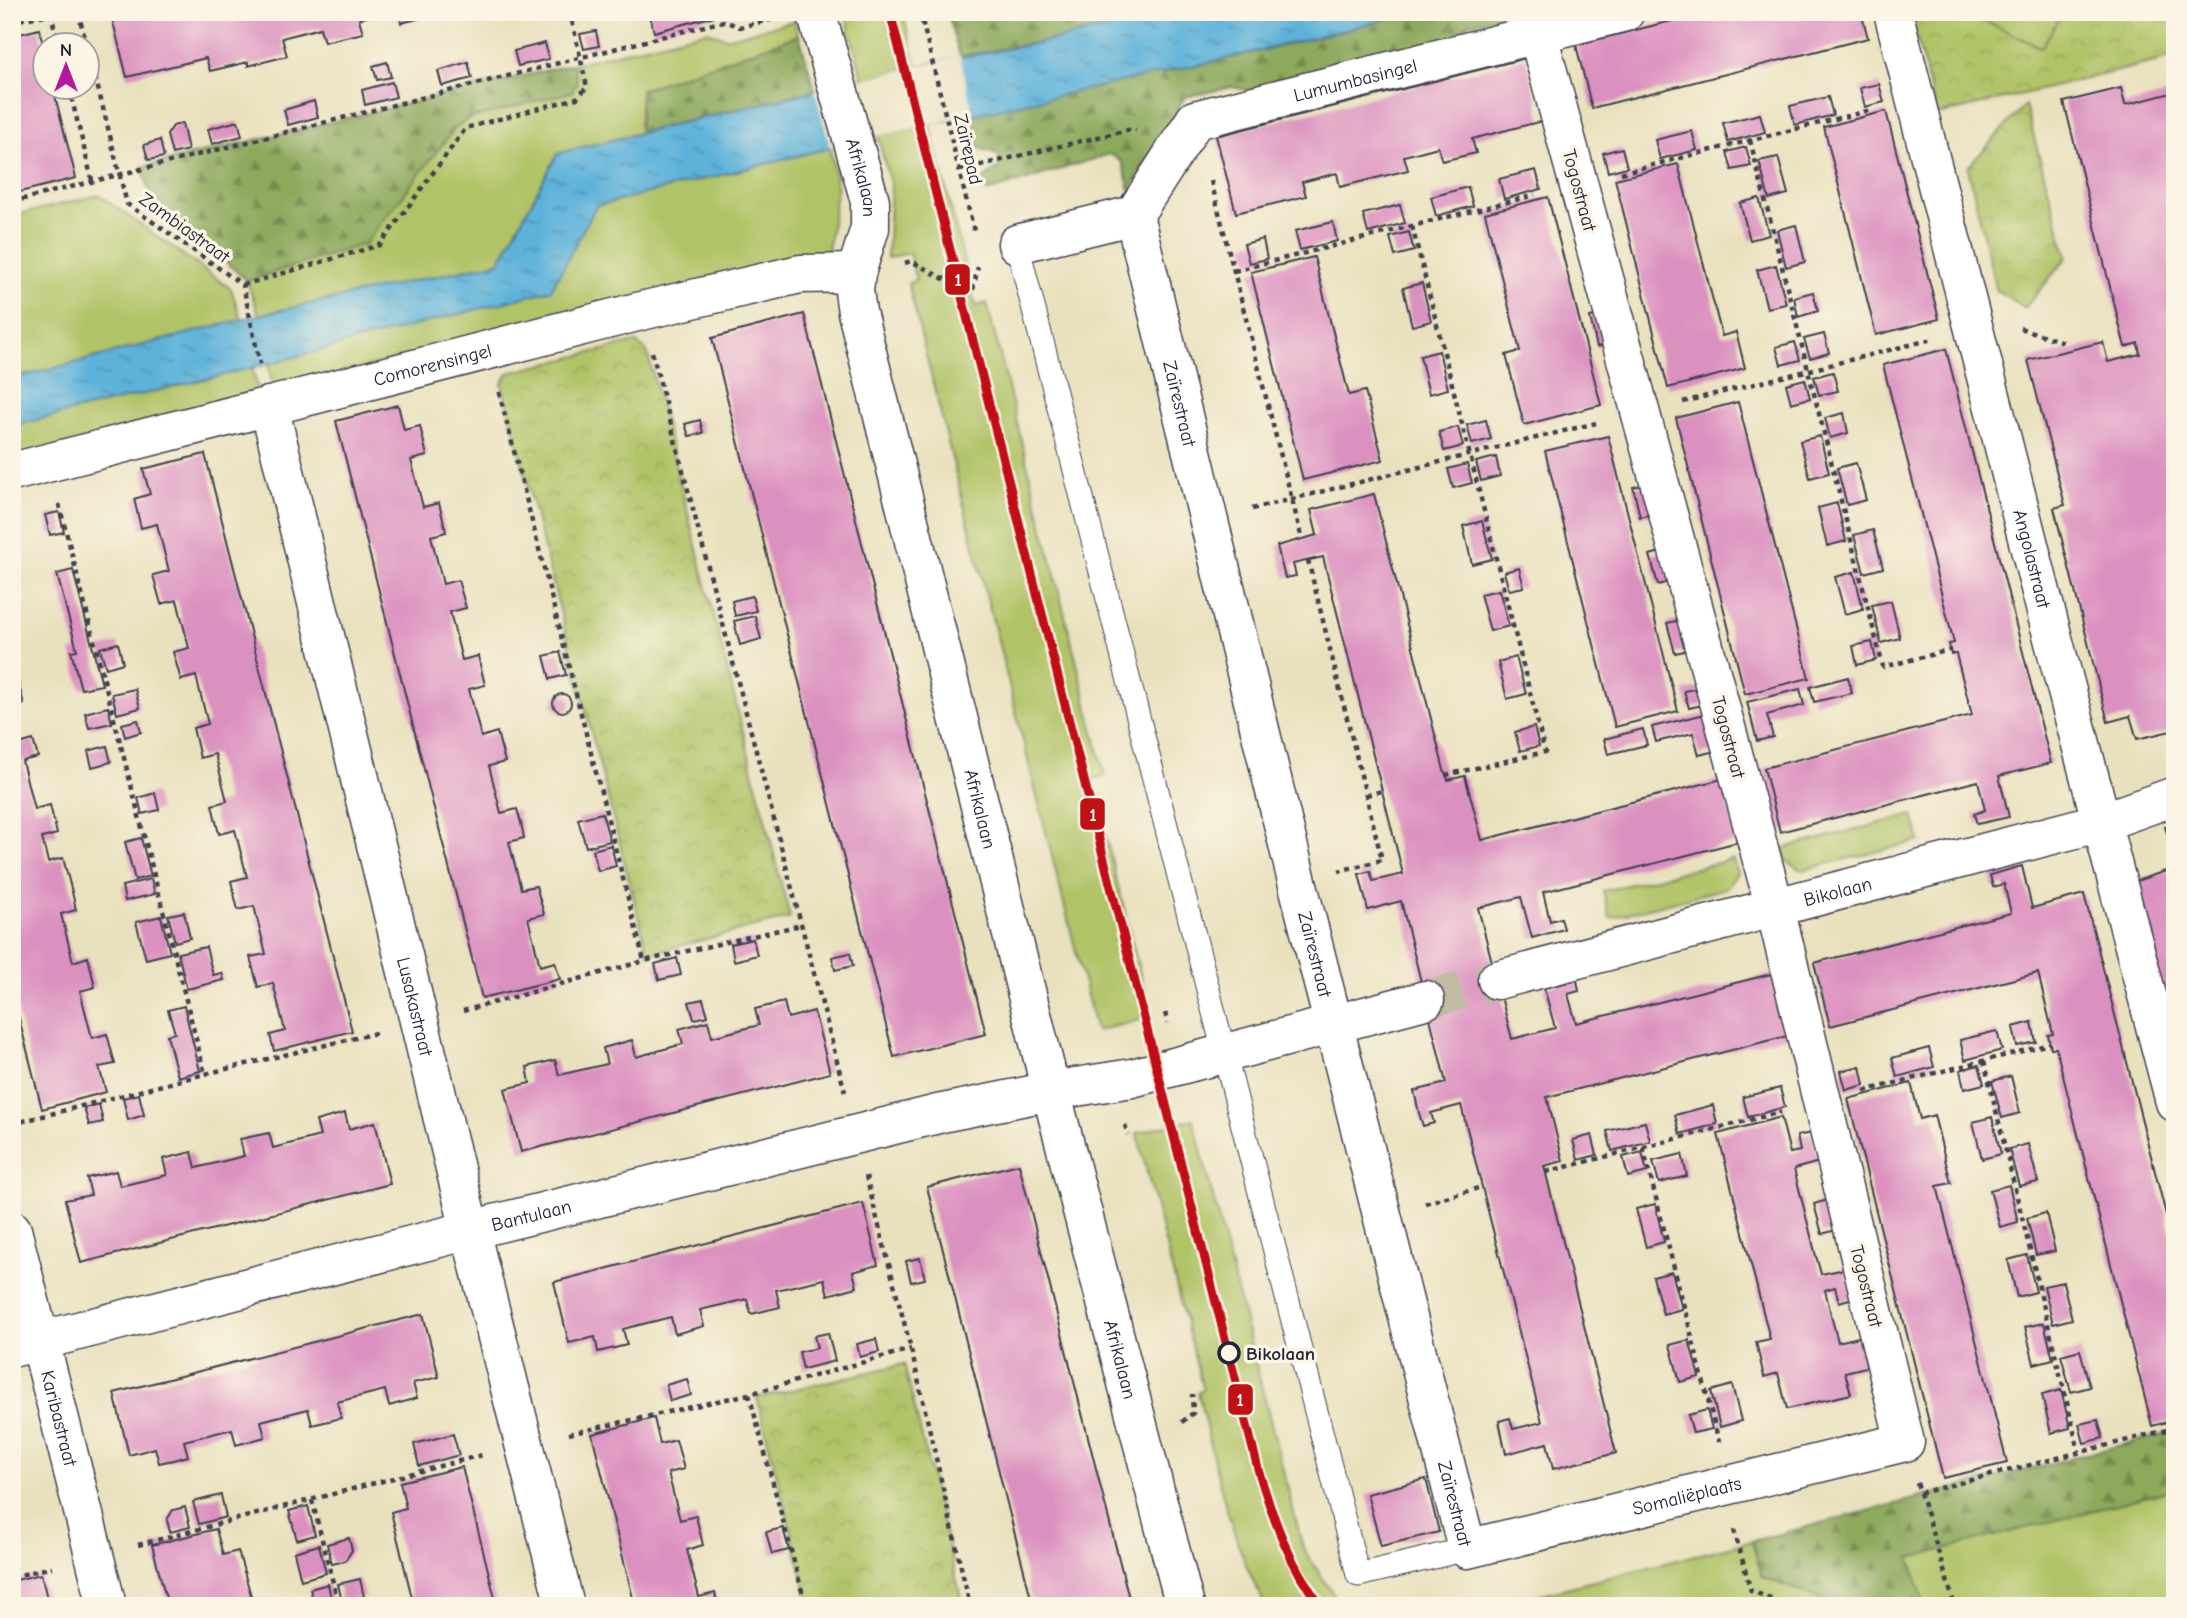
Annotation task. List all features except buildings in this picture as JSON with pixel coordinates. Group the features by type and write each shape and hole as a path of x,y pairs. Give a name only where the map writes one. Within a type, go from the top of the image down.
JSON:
{"street":[{"name":"Lumumbasingel","path":"1186,133 1625,12"},
{"name":"Angolastraat","path":"1893,12 2039,587 2175,1102"},
{"name":"Afrikalaan","path":"801,14 838,85 870,201 870,228 856,273 854,291 857,312 1051,1091 1185,1606"},
{"name":"Togostraat","path":"1538,35 1775,908 1905,1442"},
{"path":"1017,244 1135,215 1186,133"},
{"name":"Zaïrestraat","path":"1135,215 1297,881 1384,1214 1467,1549"},
{"name":"Comorensingel","path":"12,472 641,311 800,274 856,273"},
{"name":"Lusakastraat","path":"269,406 470,1230 565,1606"},
{"name":"Bikolaan","path":"1497,980 2102,822 2175,796"},
{"path":"1051,1091 1132,1079 1425,1000"},
{"name":"Bantulaan","path":"26,1344 942,1113 1051,1091"},
{"name":"Karibastraat","path":"12,1230 26,1344 95,1556 107,1606"},
{"name":"Somaliëplaats","path":"1467,1549 1905,1442"}],"lane":[{"name":"Zaïrestraat","path":"1017,244 1358,1575 1467,1549"}],"path":[{"name":"Zambiastraat","path":"78,12 83,32"},
{"path":"243,285 380,245 466,128 577,98 587,87 570,12"},
{"name":"Zaïrepad","path":"920,12 980,256"},
{"path":"12,202 724,21 740,27 801,14"},
{"path":"12,18 13,21 51,15 55,32"},
{"path":"72,102 92,180"},
{"name":"Zambiastraat","path":"101,102 127,204 243,285 261,369"},
{"path":"960,170 1132,129 1186,133 1303,539"},
{"path":"1750,140 1883,667 1950,650"},
{"path":"1412,226 1545,752 1446,775"},
{"path":"856,273 911,261 972,294 980,256 1017,244"},
{"path":"641,311 911,1349 971,1606"},
{"path":"488,351 644,961"},
{"path":"49,463 205,1074"},
{"path":"1297,881 1382,860 1308,560"},
{"path":"1366,795 1382,791"},
{"path":"12,1124 420,1022 644,961 802,925"},
{"path":"1984,1061 2079,1452"},
{"path":"1643,1147 1751,1591 1793,1606"},
{"path":"1384,1214 1482,1187"},
{"path":"12,1577 525,1444 749,1394 911,1349"},
{"path":"749,1394 806,1606"},
{"path":"1920,1493 2175,1428"},
{"path":"1905,1442 1955,1606"},
{"path":"312,1500 338,1606"}],"green space":[{"path":"845,12 903,12 972,294 976,306 987,303 1105,776 1091,779 1151,1017 1096,1031 908,283 916,280 909,253 887,258 891,186"},
{"path":"947,12 1182,12 1049,41 960,56"},
{"path":"1414,12 1519,12 1468,24 1453,41 1258,92 1232,87 1185,97 1130,190 1122,162 1110,154 987,192 983,179 1000,166 998,154 979,148 967,115 1260,51"},
{"path":"1910,12 1966,12 2041,48 2063,12 2175,12 2175,57 1937,115"},
{"path":"1966,12 2063,12 2042,48"},
{"path":"794,21 799,35 641,90 639,133 558,153 499,262 259,315 247,281 365,243 456,127 468,119 577,82 573,64 707,31 726,38"},
{"path":"799,35 815,90 639,133 641,90"},
{"path":"573,64 577,82 572,92 468,119 456,127 365,244 247,281 150,195 142,167"},
{"path":"2025,105 2067,257 2025,308 1996,290 1968,167"},
{"path":"830,148 837,186 828,252 274,390 268,364 550,290 595,206"},
{"path":"99,195 231,289 242,321 12,379 12,216"},
{"path":"635,342 647,351 790,918 648,954 502,384 508,373"},
{"path":"252,367 259,395 12,459 12,426"},
{"path":"1913,815 1920,841 1802,870 1786,861 1784,848"},
{"path":"1733,859 1737,873 1727,888 1610,918 1603,891"},
{"path":"1193,1119 1303,1548 1342,1606 1266,1606 1242,1555 1233,1528 1198,1392 1203,1390 1137,1133"},
{"path":"904,1364 963,1606 810,1606 757,1398"},
{"path":"2175,1431 2175,1489 1910,1558 1925,1606 1839,1606 1762,1577 1752,1541"},
{"path":"2175,1489 2175,1606 1925,1606 1909,1558"},
{"path":"1752,1541 1762,1577 1839,1606 1495,1606"}],"water":[{"path":"1182,12 1414,12 1260,51 894,132 596,206 551,290 268,364 12,426 12,379 259,315 499,262 558,153 934,62 1049,41"}],"pier":[{"path":"960,56 973,114 830,148 815,90"}],"tunnel":[{"path":"1425,1000 1497,980"}],"transit line":[{"name":"1","path":"890,12 1258,1469 1291,1558 1321,1606"}],"place":[{"name":"Bikolaan","path":"1229,1353"}]}
